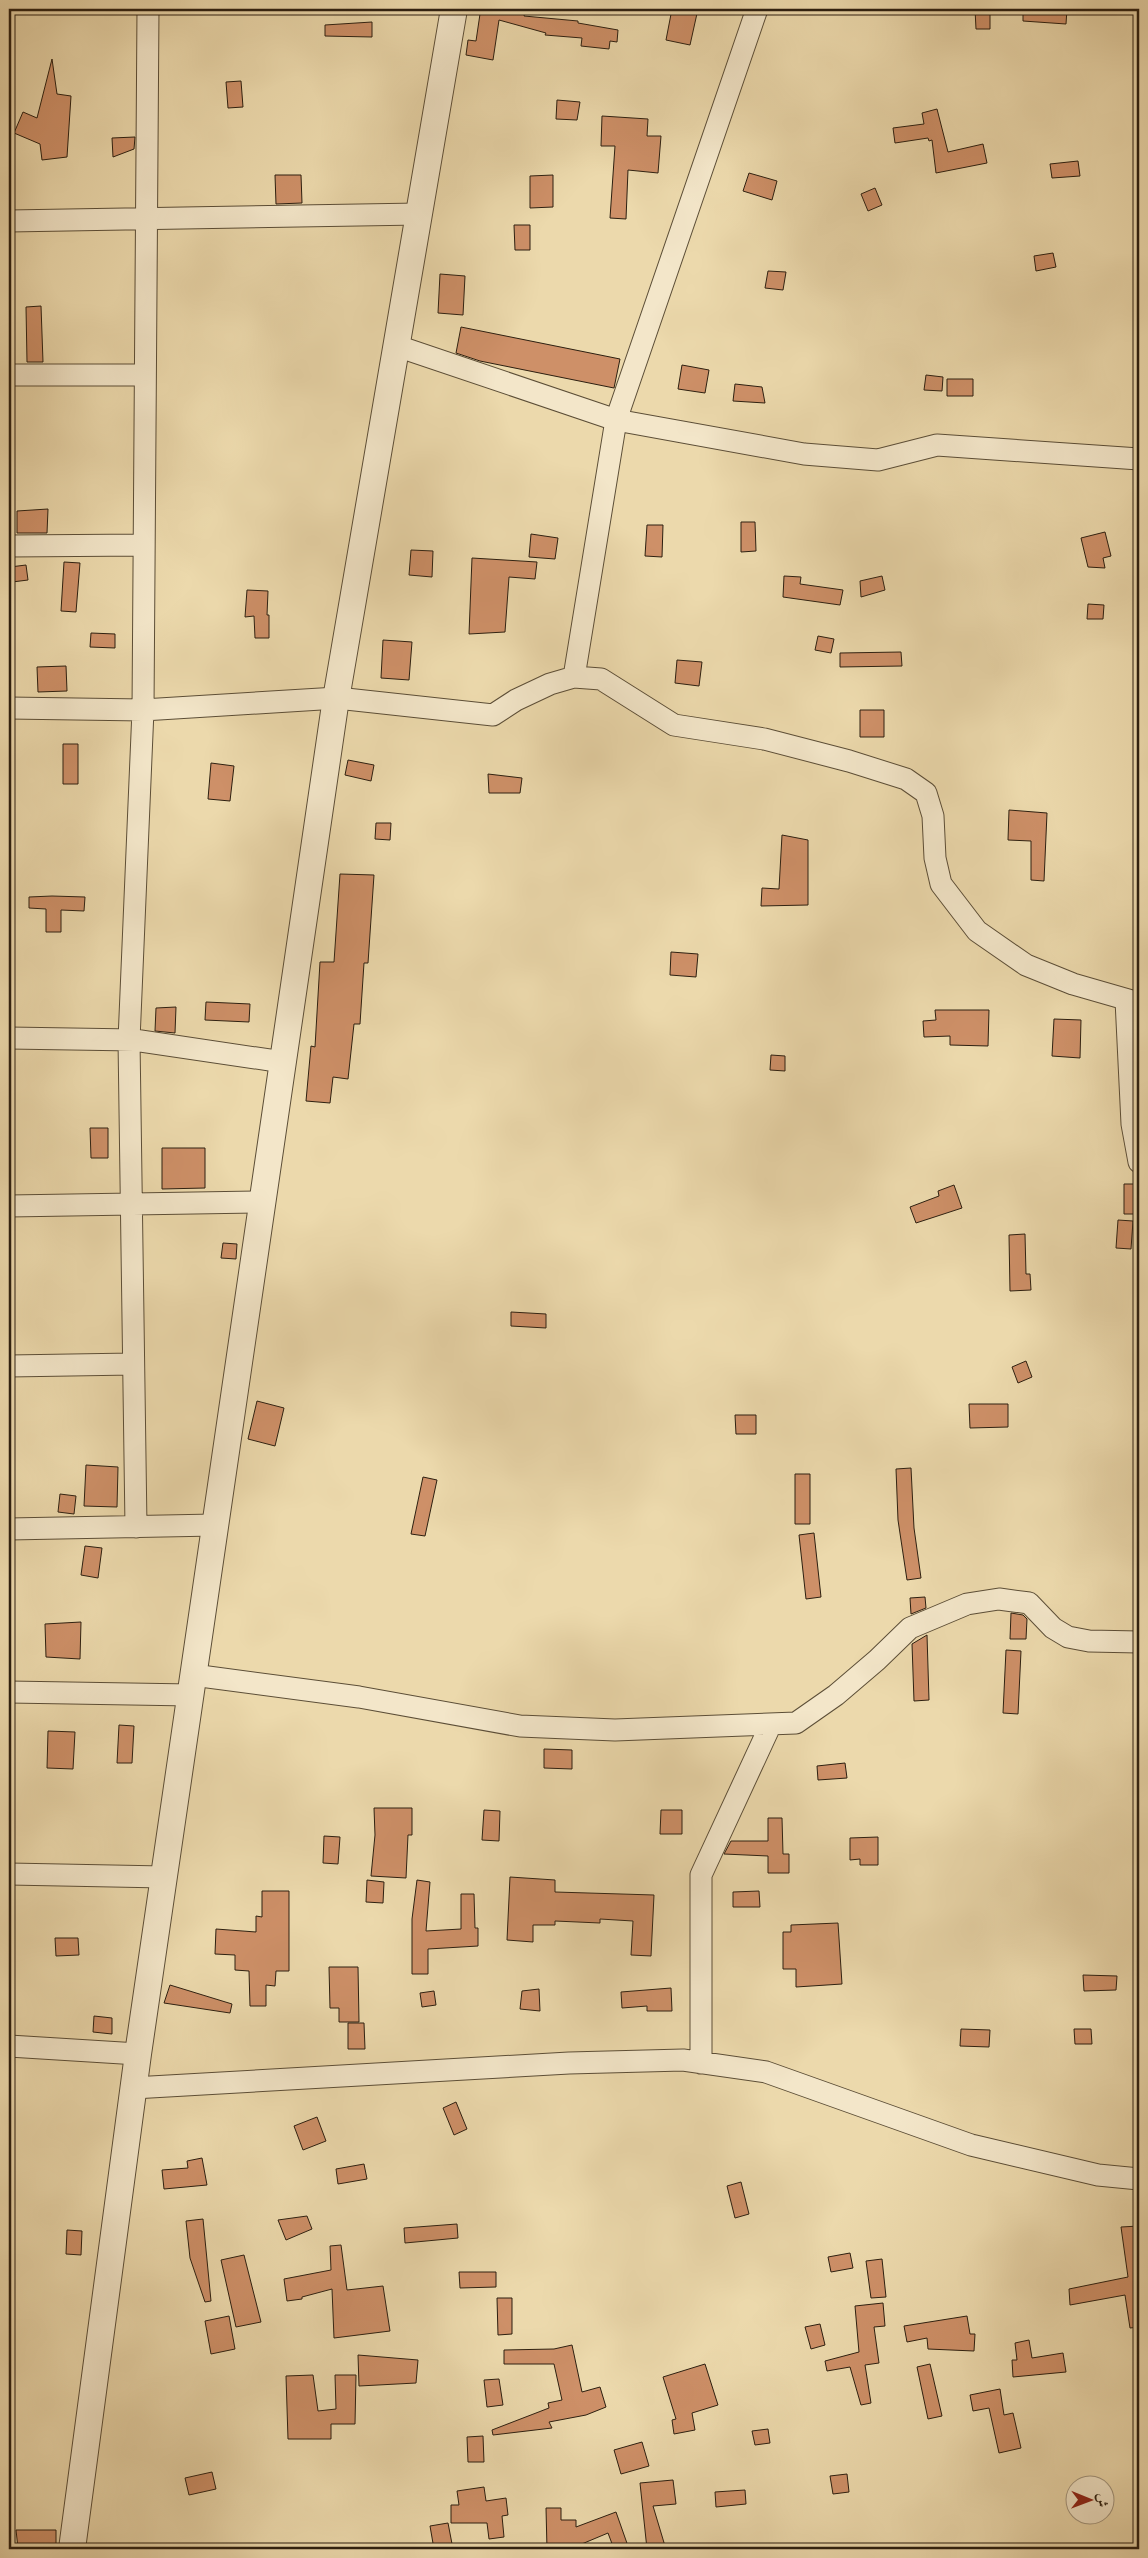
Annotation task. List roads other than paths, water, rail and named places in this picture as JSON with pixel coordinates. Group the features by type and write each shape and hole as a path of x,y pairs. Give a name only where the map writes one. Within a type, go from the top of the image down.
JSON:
{"street":[{"path":"136,1527 129,1040 143,710 148,9"},
{"path":"72,2549 133,2088 336,698 454,9"},
{"path":"574,677 616,420 757,9"},
{"path":"9,221 419,214"},
{"path":"397,346 616,420 804,454 878,460 937,445 1139,459"},
{"path":"9,375 145,375"},
{"path":"9,546 144,546"},
{"path":"9,708 143,710 336,698 493,715 516,700 550,684 574,677 601,679 674,725 764,739 849,760 906,779 926,793 933,816 934,858 941,884 977,931 1026,965 1073,984 1133,1001 1132,1124 1139,1162"},
{"path":"9,1038 129,1040 283,1062"},
{"path":"9,1206 262,1202"},
{"path":"9,1366 133,1364"},
{"path":"9,1529 215,1525"},
{"path":"9,1692 192,1685 359,1697 520,1726 615,1730 796,1723 836,1695 877,1660 910,1628 967,1604 1000,1599 1029,1603 1053,1628 1068,1637 1089,1640 1139,1642"},
{"path":"701,2063 701,1875 771,1724"},
{"path":"9,1874 164,1877"},
{"path":"9,2046 138,2054"},
{"path":"133,2088 569,2064 683,2060 766,2072 971,2146 1098,2175 1139,2179"}]}
